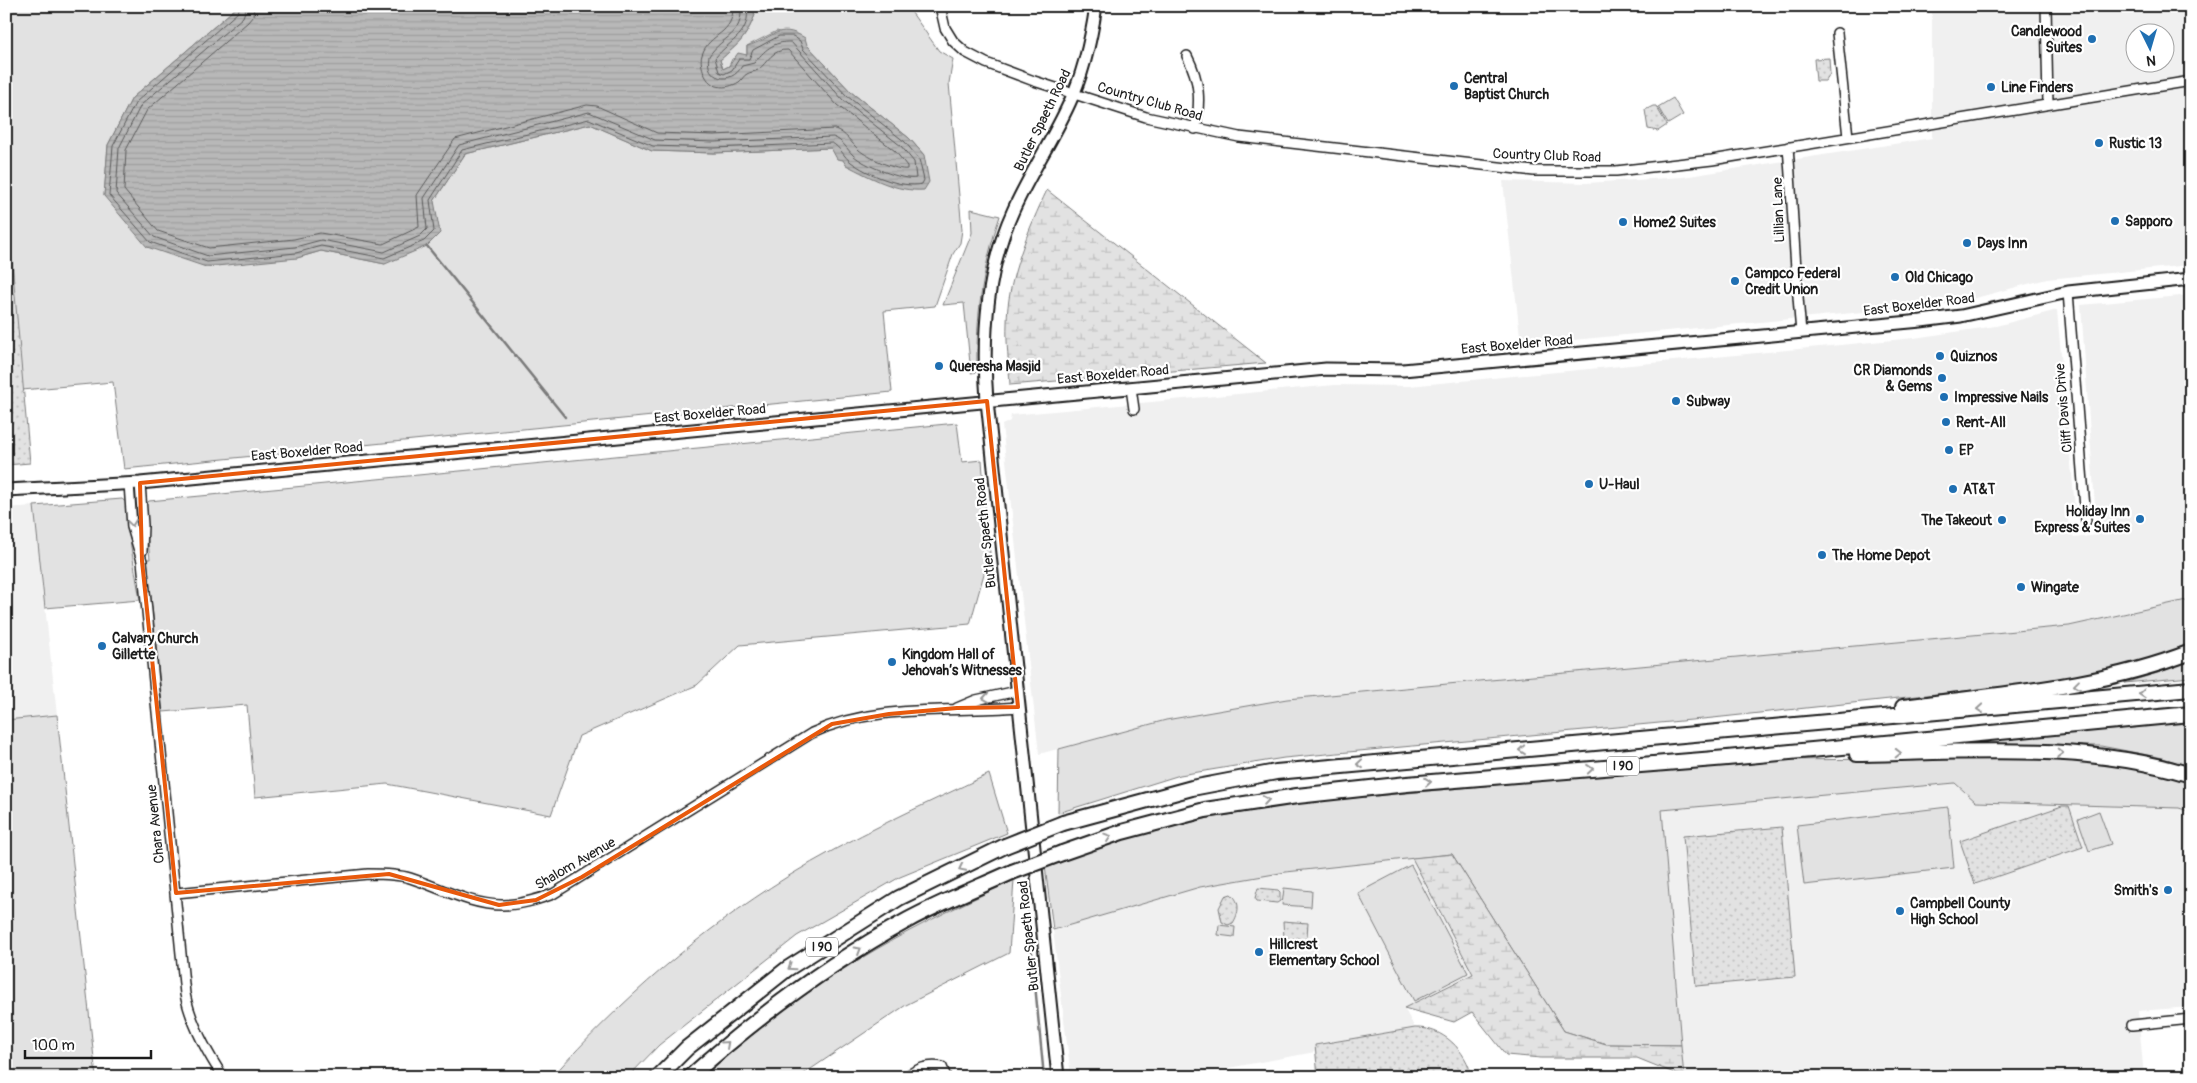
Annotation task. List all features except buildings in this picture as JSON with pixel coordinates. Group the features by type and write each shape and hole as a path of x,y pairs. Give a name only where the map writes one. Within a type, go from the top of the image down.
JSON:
{"highway":[{"name":"I 90","path":"1652,739 2085,684 2161,664 2191,652"},
{"name":"I 90","path":"658,1077 686,1048 787,969 899,898 1006,846 1063,823 1192,788 1276,772 2191,689"},
{"name":"I 90","path":"690,1077 742,1030 840,960 910,919 1012,872 1062,853 1122,832 1205,810 1297,796 1407,784 1726,758 2191,714"},
{"name":"I 90","path":"1726,758 1872,754 2078,754 2125,759 2191,775"}],"main road":[{"name":"Butler Spaeth Road","path":"1058,1077 987,401 986,316 992,276 1012,212 1074,94 1092,38 1096,6"},
{"name":"East Boxelder Road","path":"6,490 134,483 1326,370 1403,370 1801,332 1962,316 2068,292 2191,279"}],"street":[{"name":"Country Club Road","path":"940,6 945,28 953,41 965,52 994,66 1146,117 1239,137 1534,172 1580,172 1644,168 1788,147 2191,81"},
{"path":"2046,6 2048,104"},
{"path":"1837,33 1848,137"},
{"path":"1187,56 1199,84 1200,100 1195,129"},
{"name":"Lillian Lane","path":"1788,147 1794,204 1794,253 1801,332"},
{"name":"Cliff Davis Drive","path":"2068,292 2086,521"},
{"path":"1131,388 1134,409"},
{"name":"Chara Avenue","path":"134,483 143,525 142,561 189,1014 202,1042 223,1077"},
{"name":"Shalom Avenue","path":"957,708 976,700 1017,691"},
{"name":"Shalom Avenue","path":"176,893 368,874 389,874 408,877 459,896 499,905 536,900 575,881 812,733 832,724 860,718 957,708 978,710 1018,707"},
{"path":"2132,1025 2191,1019"},
{"path":"905,1077 920,1067 932,1065 942,1067 946,1077"}],"highlighted area":[{"path":"987,401 1018,707 957,708 889,714 832,724 582,877 536,900 499,905 389,874 176,893 142,561 140,483"}],"shaded area":[{"path":"1932,6 2191,6 2191,265 2047,279 1957,303 1521,345 1503,181 1586,183 1683,177 1932,138"},
{"path":"2191,295 2191,599 2069,626 1287,699 1166,720 1039,754 1002,425 1010,421 1011,415 1335,385 1409,386 1914,338 1996,326 2057,310 2075,508 2068,517 2069,529 2074,538 2097,535 2081,305"},
{"path":"34,506 57,715 6,720 6,508"},
{"name":"Campbell County High School","path":"1955,783 2119,806 2179,808 2191,812 2191,1007 2138,1011 2144,1077 1684,1077 1662,810"},
{"name":"Hillcrest Elementary School","path":"1412,858 1474,974 1404,1008 1415,1028 1316,1045 1315,1052 1180,1077 1071,1076 1053,930 1200,887 1286,872"}],"green space":[{"path":"6,6 238,6 132,98 108,145 104,196 297,258 321,251 385,264 434,201 465,154 590,124 652,151 714,153 831,148 836,153 924,155 909,138 851,92 807,45 777,31 747,46 747,55 732,59 729,66 723,69 720,60 737,45 748,30 755,15 751,6 907,6 939,51 953,59 949,83 962,230 960,243 953,254 935,306 884,311 892,392 124,469 113,382 22,390 6,194"},
{"path":"1829,58 1830,74 1825,81 1816,81 1814,59"},
{"path":"1673,98 1683,115 1668,124 1658,107"},
{"path":"1656,106 1667,125 1658,131 1648,129 1645,110"},
{"path":"1047,190 1266,363 1010,385 1007,331 1011,289 1026,237"},
{"path":"6,194 30,463 6,465"},
{"path":"971,209 1000,216 981,293 977,372 971,373 964,303 943,305 972,233"},
{"path":"957,423 962,462 982,460 990,552 970,624 740,645 697,685 579,736 551,815 387,784 255,797 247,705 163,712 147,559 150,559 144,506 149,501"},
{"path":"122,499 127,503 131,547 140,600 45,608 34,506"},
{"path":"2191,599 2191,645 2173,653 2085,678 1713,718 1284,758 1180,775 1058,813 1059,749 1166,720 1287,699 2069,626"},
{"path":"2191,659 2191,677 2124,683 2161,672"},
{"path":"57,715 96,1077 6,1077 6,720"},
{"path":"2191,721 2191,767 2163,758 2101,746 1943,744"},
{"path":"2057,758 2128,765 2191,781 2191,812 2179,808 1976,802 1955,783 1662,810 1681,1045 1606,1044 1564,1031 1452,854 1286,872 1200,887 1053,930 1045,866 1123,839 1209,818 1309,802 1766,760"},
{"path":"989,774 1007,833 900,877 797,936 659,1045 628,1077 552,1077 605,1021 633,995 723,920 812,862 887,822"},
{"path":"2062,806 2069,806 2083,847 1975,884 1960,841"},
{"path":"1948,807 1954,868 1804,885 1797,825"},
{"path":"2099,811 2111,844 2089,851 2078,819"},
{"path":"1782,827 1795,977 1696,986 1683,836"},
{"path":"1452,854 1564,1031 1606,1044 1681,1045 1684,1077 1637,1058 1541,1058 1506,1055 1472,1012 1454,1022 1404,1008 1473,974 1412,858"},
{"path":"1411,865 1468,973 1414,1001 1358,893"},
{"path":"1014,880 1009,953 906,1005 799,1077 703,1077 743,1042 786,1009 852,964 926,922"},
{"path":"1258,888 1278,890 1280,892 1280,901 1277,903 1257,901 1255,898"},
{"path":"1284,888 1312,891 1311,907 1282,905"},
{"path":"1231,894 1238,904 1238,912 1233,923 1228,925 1222,922 1219,908 1225,896"},
{"path":"1283,921 1308,923 1307,937 1304,940 1284,938"},
{"path":"1219,925 1235,927 1234,937 1218,935"},
{"path":"1415,1028 1435,1031 1452,1042 1459,1049 1472,1077 1318,1077 1315,1045"}],"water":[{"path":"238,6 751,6 755,15 751,24 741,40 720,60 723,69 729,66 738,53 747,55 747,46 781,31 796,33 805,38 807,45 851,92 909,138 924,155 929,182 924,190 903,189 884,183 846,165 843,160 837,159 831,148 714,153 652,151 590,124 465,154 434,201 440,233 427,246 385,264 321,251 297,258 206,267 147,247 104,196 108,145 132,98"}],"waterway":[{"path":"427,246 565,417"},
{"path":"1028,913 1044,1077"}],"place":[{"name":"Candlewood Suites","path":"2092,39"},
{"name":"Central Baptist Church","path":"1454,86"},
{"name":"Line Finders","path":"1991,87"},
{"name":"Rustic 13","path":"2099,143"},
{"name":"Sapporo","path":"2115,221"},
{"name":"Home2 Suites","path":"1623,222"},
{"name":"Days Inn","path":"1967,243"},
{"name":"Old Chicago","path":"1895,277"},
{"name":"Campco Federal Credit Union","path":"1735,281"},
{"name":"Quiznos","path":"1940,356"},
{"name":"Queresha Masjid","path":"939,366"},
{"name":"CR Diamonds & Gems","path":"1942,378"},
{"name":"Impressive Nails","path":"1944,397"},
{"name":"Subway","path":"1676,401"},
{"name":"Rent-All","path":"1946,422"},
{"name":"EP","path":"1949,450"},
{"name":"U-Haul","path":"1589,484"},
{"name":"AT&T","path":"1953,489"},
{"name":"Holiday Inn Express & Suites","path":"2140,519"},
{"name":"The Takeout","path":"2002,520"},
{"name":"The Home Depot","path":"1822,555"},
{"name":"Wingate","path":"2021,587"},
{"name":"Calvary Church Gillette","path":"102,646"},
{"name":"Kingdom Hall of Jehovah’s Witnesses","path":"892,662"},
{"name":"Smith's","path":"2168,890"},
{"name":"Campbell County High School","path":"1900,911"},
{"name":"Hillcrest Elementary School","path":"1259,952"}]}
